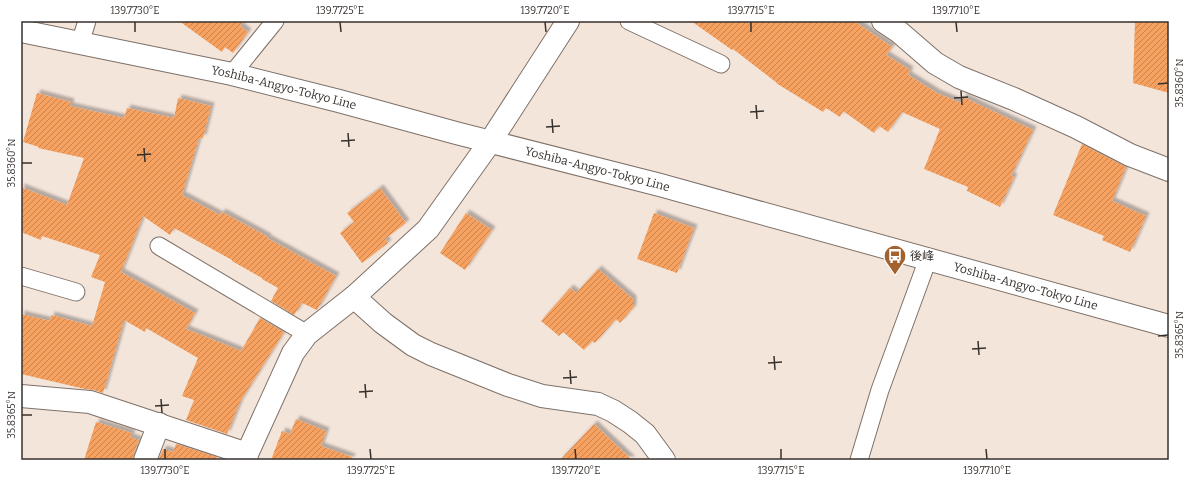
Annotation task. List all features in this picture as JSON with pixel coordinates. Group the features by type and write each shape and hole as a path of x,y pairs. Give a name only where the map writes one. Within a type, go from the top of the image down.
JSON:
{"street":[{"path":"21,396 90,402 159,424 246,457 293,353 307,334 354,297 428,229 490,142 568,21"},
{"path":"883,21 898,31 935,63 959,77 1014,99 1076,127 1130,155 1169,170"},
{"name":"Yoshiba-Angyo-Tokyo Line","path":"21,31 232,74 339,101 490,142 660,185 1169,326"},
{"path":"354,297 413,345 432,354 508,386 542,396 598,404 613,411 645,434 664,460"},
{"path":"145,460 159,424"}],"lane":[{"path":"80,43 87,21"},
{"path":"232,74 275,21"},
{"path":"629,21 721,64"},
{"path":"159,246 307,334"},
{"path":"859,460 880,390 928,259"},
{"path":"21,276 76,292"}],"building":[{"path":"179,21 244,21 240,26 248,32 233,53 225,47 222,52"},
{"path":"691,21 854,21 892,47 886,55 910,70 908,75 937,93 961,103 963,97 1033,130 1011,176 1014,177 1000,207 967,191 968,187 924,169 940,129 902,112 888,132 879,126 874,133 843,111 840,117 826,108 823,112 776,83 733,49 732,50"},
{"path":"1135,21 1169,21 1169,93 1133,83"},
{"path":"37,93 71,102 70,106 124,118 127,108 174,118 178,98 211,106 203,138 199,138 182,195 220,215 222,212 336,276 317,310 302,303 294,315 271,301 278,288 232,260 174,228 170,235 143,216 121,272 195,313 186,329 241,351 260,318 284,332 240,402 227,434 186,420 194,400 182,396 198,358 146,328 145,332 124,320 103,393 21,374 21,314 50,321 51,315 92,326 105,282 91,277 100,255 42,236 41,240 21,232 21,187 67,205 84,158 38,148 39,147 23,142"},
{"path":"1082,144 1126,167 1112,201 1146,216 1130,252 1102,240 1104,236 1053,215"},
{"path":"380,188 406,223 385,239 388,243 362,263 340,233 354,222 347,213"},
{"path":"466,213 492,230 465,270 440,253"},
{"path":"654,213 694,228 677,273 637,259"},
{"path":"598,269 633,299 633,308 620,323 616,319 595,343 592,341 584,350 563,332 559,336 541,321 570,288 576,293"},
{"path":"296,419 326,431 321,446 352,457 351,460 271,460 282,431 290,434"},
{"path":"96,422 132,433 130,437 139,440 133,455 133,460 84,460"},
{"path":"594,424 632,460 560,460"},
{"path":"176,444 217,457 216,460 158,460 163,449 173,452"}],"place":[{"name":"後峰","path":"895,276"}]}
